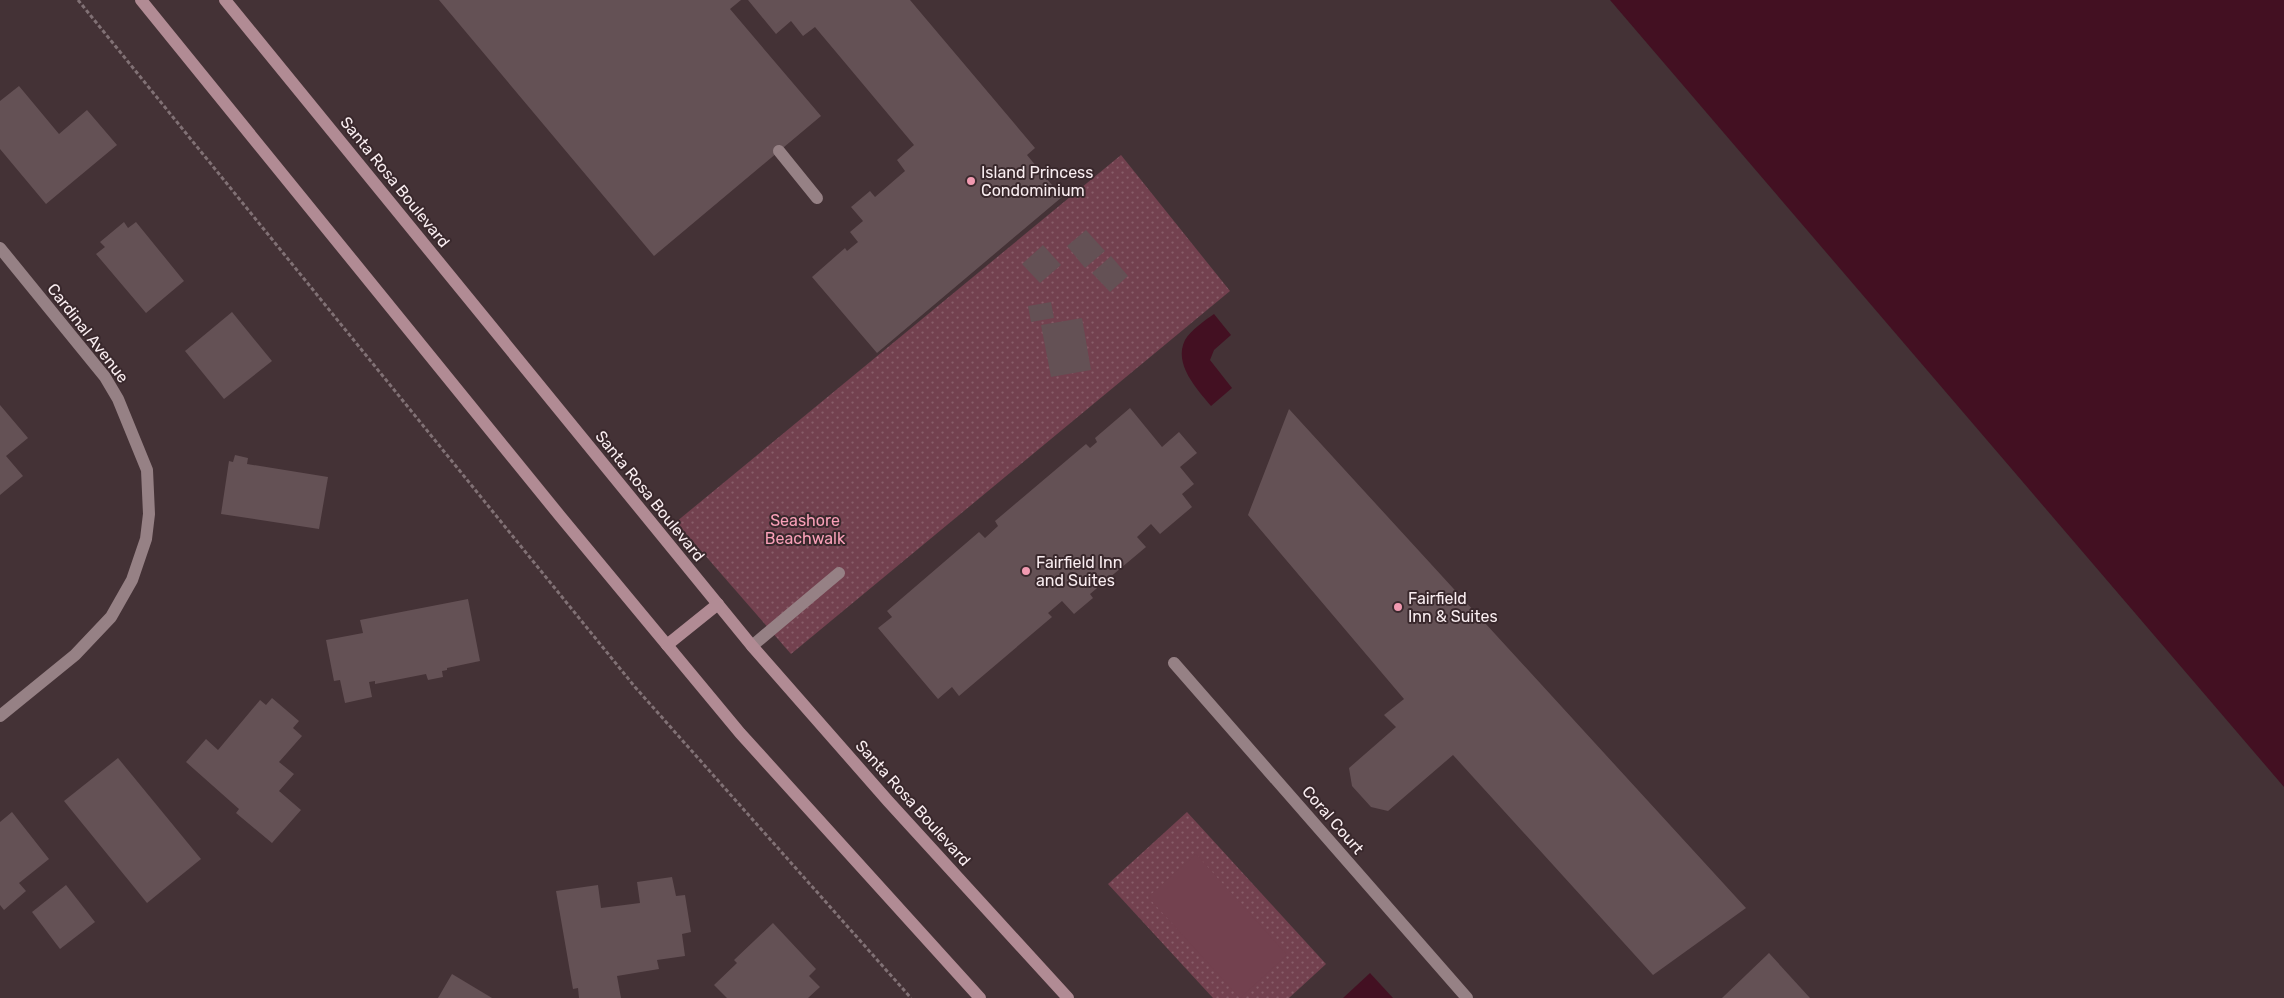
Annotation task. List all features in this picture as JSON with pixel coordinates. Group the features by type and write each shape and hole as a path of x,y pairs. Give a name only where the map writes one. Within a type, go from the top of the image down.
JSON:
{"street":[{"path":"141,0 560,516 740,733 980,998"},
{"name":"Santa Rosa Boulevard","path":"225,0 752,646 888,801 1068,998"},
{"path":"779,151 817,198"},
{"name":"Cardinal Avenue","path":"0,248 105,377 118,398 147,470 149,514 146,540 132,580 111,617 75,655 0,716"},
{"path":"752,646 839,573"},
{"path":"667,645 718,604"},
{"name":"Coral Court","path":"1174,662 1468,998"}],"path":[{"path":"78,0 634,686 911,998"}],"green space":[{"name":"Seashore Beachwalk","path":"1121,155 1230,291 791,654 676,522"},
{"path":"1187,812 1326,964 1289,998 1213,998 1108,884"},
{"path":"1196,854 1287,955 1240,998 1148,897"}],"shaded area":[{"path":"1610,0 2284,0 2284,787"},
{"path":"1214,314 1231,335 1214,350 1210,360 1232,388 1211,406 1188,376 1182,358 1182,349 1185,340 1191,333"},
{"path":"1370,973 1393,998 1343,998"}],"building":[{"path":"439,0 741,0 730,9 821,116 654,256"},
{"name":"Island Princess Condominium","path":"748,0 910,0 1035,148 1027,155 1062,197 877,353 812,277 845,248 847,251 858,242 850,232 863,221 851,207 870,191 875,197 905,171 897,160 914,145 815,27 803,36 791,21 776,34"},
{"path":"19,86 59,134 87,110 117,145 46,204 0,149 0,101"},
{"path":"124,222 128,228 136,222 184,281 146,313 96,254 105,247 100,242"},
{"path":"1086,230 1105,251 1085,268 1067,246"},
{"path":"1043,245 1061,265 1040,283 1022,264"},
{"path":"1111,256 1128,276 1110,292 1092,273"},
{"path":"1051,302 1054,318 1031,322 1028,306"},
{"path":"232,312 272,361 224,399 185,351"},
{"path":"1082,318 1091,370 1051,377 1041,325"},
{"path":"0,405 28,438 6,456 23,476 0,495"},
{"name":"Fairfield Inn and Suites","path":"1130,408 1162,447 1179,432 1197,453 1180,467 1194,484 1182,494 1192,507 1160,534 1151,524 1137,537 1146,547 1090,594 1093,598 1074,614 1062,601 1048,613 1052,617 959,696 952,687 938,699 878,628 892,617 887,611 979,532 985,538 998,526 995,521 1086,444 1090,448 1097,442 1095,438"},
{"name":"Fairfield Inn & Suites","path":"1289,409 1746,908 1653,975 1453,755 1388,811 1371,807 1352,786 1349,768 1396,727 1384,715 1404,699 1248,515"},
{"path":"235,455 248,458 247,464 328,477 319,529 221,514 229,461 233,462"},
{"path":"468,599 480,661 447,668 447,670 442,671 443,677 428,680 426,674 375,684 375,681 369,682 372,697 345,703 340,680 334,681 326,640 363,633 360,620"},
{"path":"272,698 299,721 293,728 302,736 279,762 294,774 279,791 301,810 272,843 236,813 239,809 186,762 206,739 218,750 260,700 266,705"},
{"path":"118,758 201,859 147,903 64,801"},
{"path":"12,812 49,859 19,883 26,891 4,910 0,905 0,822"},
{"path":"672,877 676,896 685,895 691,932 682,934 685,956 657,960 659,969 617,976 621,998 579,998 578,988 573,989 556,891 598,885 601,908 640,903 637,882"},
{"path":"66,885 95,922 60,949 32,912"},
{"path":"773,923 816,969 809,976 820,987 808,998 727,998 714,985 737,963 734,960"},
{"path":"1769,953 1810,998 1722,998"},
{"path":"452,974 492,998 438,998"}],"place":[{"name":"Island Princess Condominium","path":"971,181"},
{"name":"Fairfield Inn and Suites","path":"1026,571"},
{"name":"Fairfield Inn & Suites","path":"1398,607"}]}
